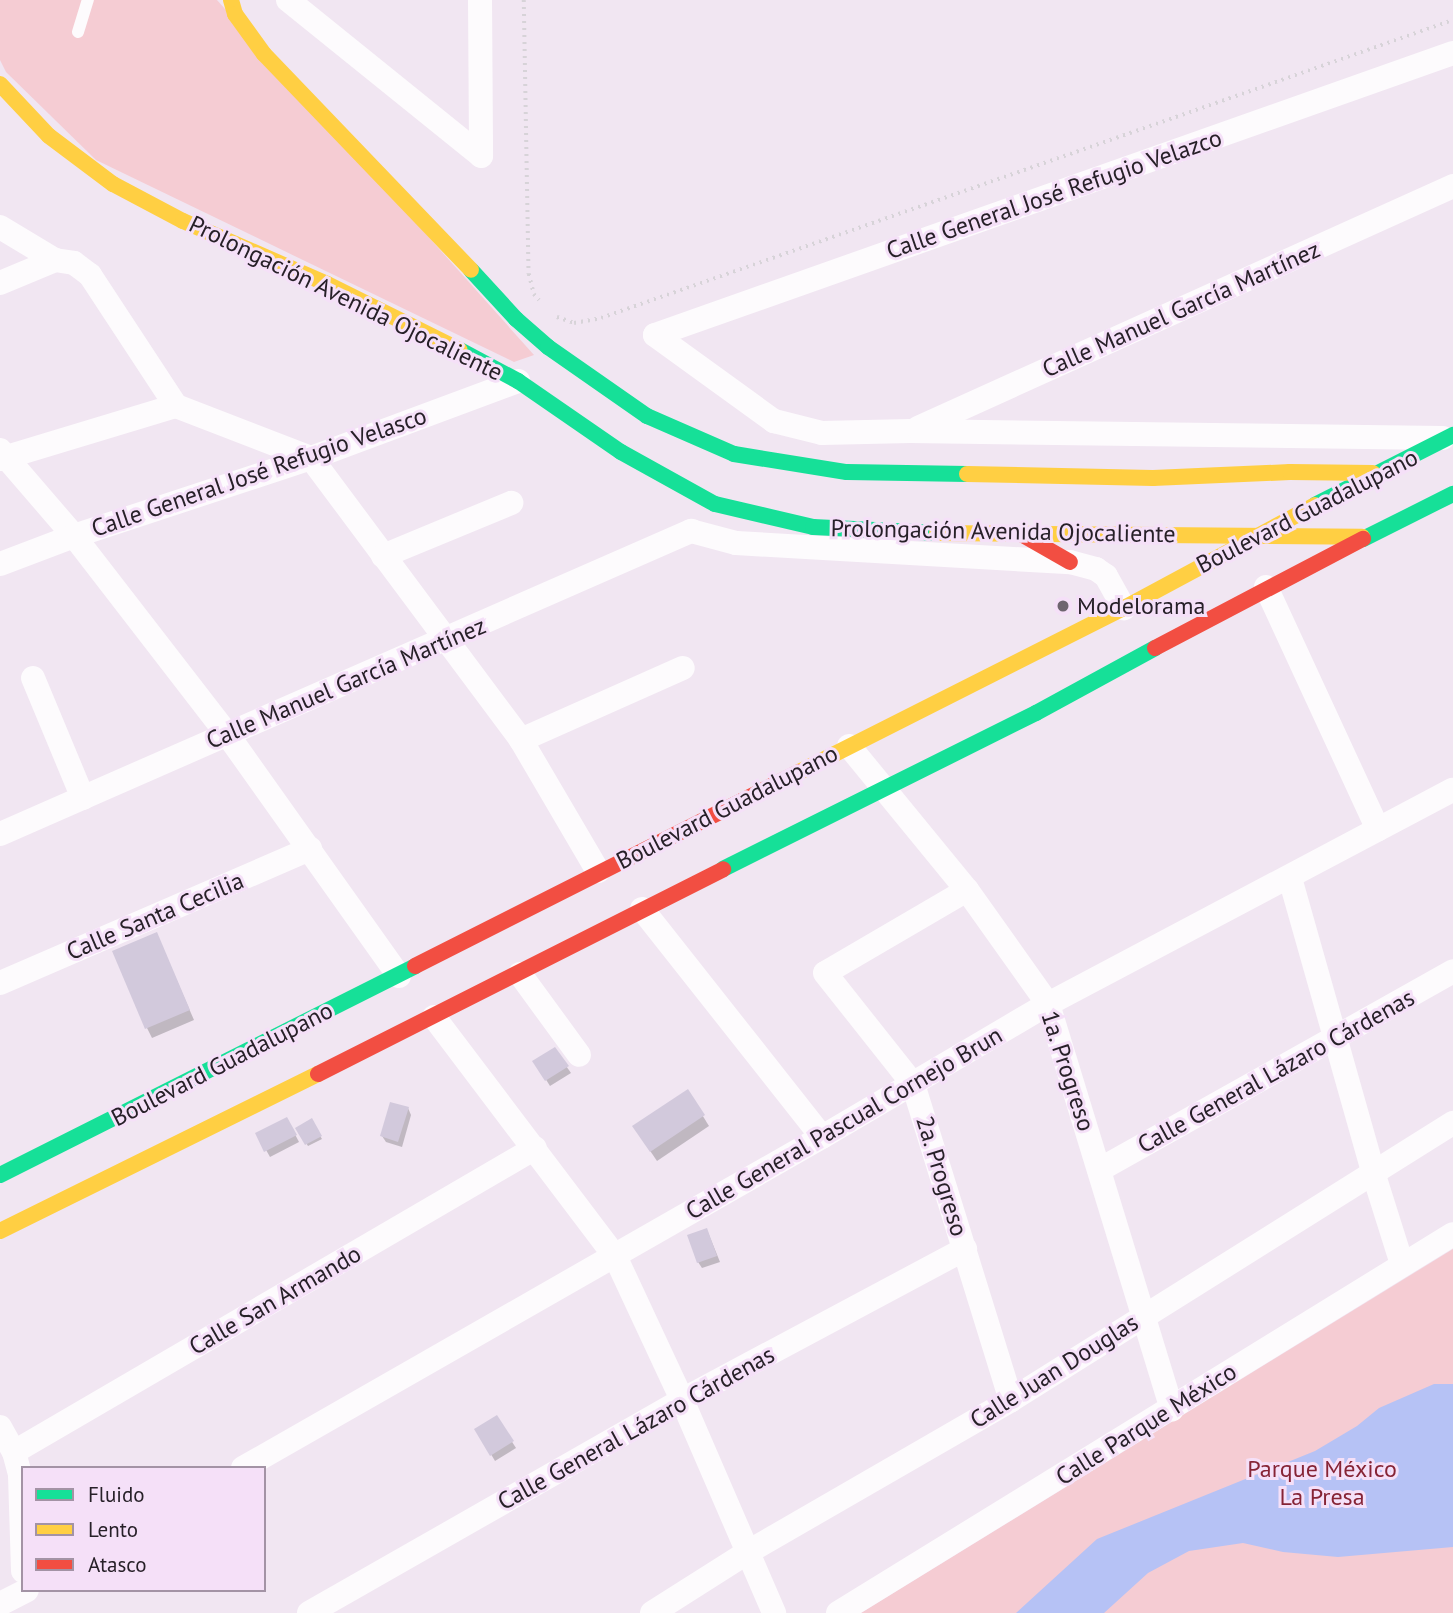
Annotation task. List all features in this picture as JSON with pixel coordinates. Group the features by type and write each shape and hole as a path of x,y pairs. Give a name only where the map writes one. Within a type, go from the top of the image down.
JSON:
{"main road":[{"path":"231,0 235,14 264,54 427,221 516,319 548,346 647,416 734,454 847,472 1153,478 1290,472 1380,473"},
{"name":"Prolongación Avenida Ojocaliente","path":"0,84 49,136 113,184 183,221 327,284 518,381 621,452 715,504 813,527 898,533 1372,537"},
{"name":"Boulevard Guadalupano","path":"0,1175 1124,608 1254,535 1301,499 1380,473 1451,437"},
{"path":"1273,557 1288,538 1301,499 1290,472"},
{"name":"Boulevard Guadalupano","path":"0,1231 435,1017 642,909 1036,713 1266,587 1372,537 1442,509 1453,494"},
{"path":"1020,534 1070,562"},
{"path":"1036,713 1063,677"}],"street":[{"path":"288,0 481,156 480,0"},
{"name":"Calle General José Refugio Velazco","path":"852,434 822,433 774,421 655,335 1453,53"},
{"name":"Calle Manuel García Martínez","path":"910,431 1453,186"},
{"path":"0,227 55,260 74,263 90,275 176,406 311,458 521,740 598,871"},
{"path":"0,283 55,260"},
{"name":"Calle General José Refugio Velasco","path":"0,564 74,536 311,458 518,381"},
{"path":"176,406 1,455 74,536 227,734 399,976"},
{"path":"847,472 852,434 910,431 1451,437"},
{"path":"383,556 511,503"},
{"name":"Calle Manuel García Martínez","path":"0,834 691,531 736,543 1070,562"},
{"path":"1070,562 1097,569 1106,576 1124,608"},
{"path":"1266,587 1378,829"},
{"path":"521,740 683,668"},
{"path":"33,678 83,798"},
{"name":"1a. Progreso","path":"849,746 967,890 1048,1004 1171,1409"},
{"name":"Calle General Pascual Cornejo Brun","path":"247,1466 822,1137 1048,1004 1453,790"},
{"name":"Calle Santa Cecilia","path":"0,983 310,849"},
{"path":"1290,878 1373,1172 1402,1264"},
{"name":"2a. Progreso","path":"967,890 825,973 913,1084 1011,1399"},
{"path":"642,909 822,1137"},
{"name":"Calle General Lázaro Cárdenas","path":"1099,1170 1453,971"},
{"path":"520,974 579,1055"},
{"path":"435,1017 615,1256 682,1400 774,1613"},
{"name":"Calle Juan Douglas","path":"652,1613 747,1552 1011,1399 1453,1123"},
{"name":"Calle San Armando","path":"14,1452 535,1148"},
{"name":"Calle Parque México","path":"838,1613 1453,1234"},
{"name":"Calle General Lázaro Cárdenas","path":"309,1613 682,1400 965,1249"},
{"path":"0,1427 14,1452 20,1475 21,1494"},
{"path":"0,1604 24,1592"}],"lane":[{"path":"78,32 88,0"}],"path":[{"path":"524,0 529,274 534,294 547,308"},
{"path":"553,315 574,323 601,318 1453,20"}],"green space":[{"path":"0,0 217,0 534,355 514,362 96,160 6,72 0,60"},
{"name":"Parque México La Presa","path":"1453,1249 1453,1613 861,1613"}],"water":[{"path":"1434,1384 1453,1384 1453,1547 1338,1557 1283,1552 1243,1543 1189,1551 1148,1573 1104,1613 1016,1613 1097,1539 1315,1451 1357,1426 1379,1408"}],"building":[{"path":"157,932 190,1010 145,1029 112,951"},
{"path":"555,1047 569,1066 545,1081 532,1061"},
{"path":"688,1089 705,1115 650,1152 632,1126"},
{"path":"390,1102 409,1107 398,1142 380,1136"},
{"path":"287,1117 297,1135 264,1152 255,1133"},
{"path":"312,1118 322,1136 305,1145 295,1128"},
{"path":"707,1228 717,1256 697,1263 687,1235"},
{"path":"497,1415 514,1441 490,1456 474,1429"}],"traffic: fast":[{"path":"471,270 516,319 548,347 647,416 734,454 847,472 967,474"},
{"path":"460,350 518,381 621,452 715,504 813,527 937,533"},
{"path":"1315,505 1453,435"},
{"path":"1363,539 1453,494"},
{"path":"723,869 1036,713 1155,648"},
{"path":"0,1175 415,966"}],"traffic: slow":[{"path":"231,0 235,14 264,54 471,270"},
{"path":"0,84 49,136 113,184 183,221 327,284 460,350"},
{"path":"967,474 1153,478 1290,472 1373,473"},
{"path":"799,772 1124,608 1315,505"},
{"path":"937,533 1362,537"},
{"path":"0,1231 318,1074"}],"traffic: jam":[{"path":"1023,535 1070,562"},
{"path":"1155,648 1363,539"},
{"path":"415,966 799,772"},
{"path":"318,1074 723,869"}],"place":[{"name":"Modelorama","path":"1063,606"}]}
